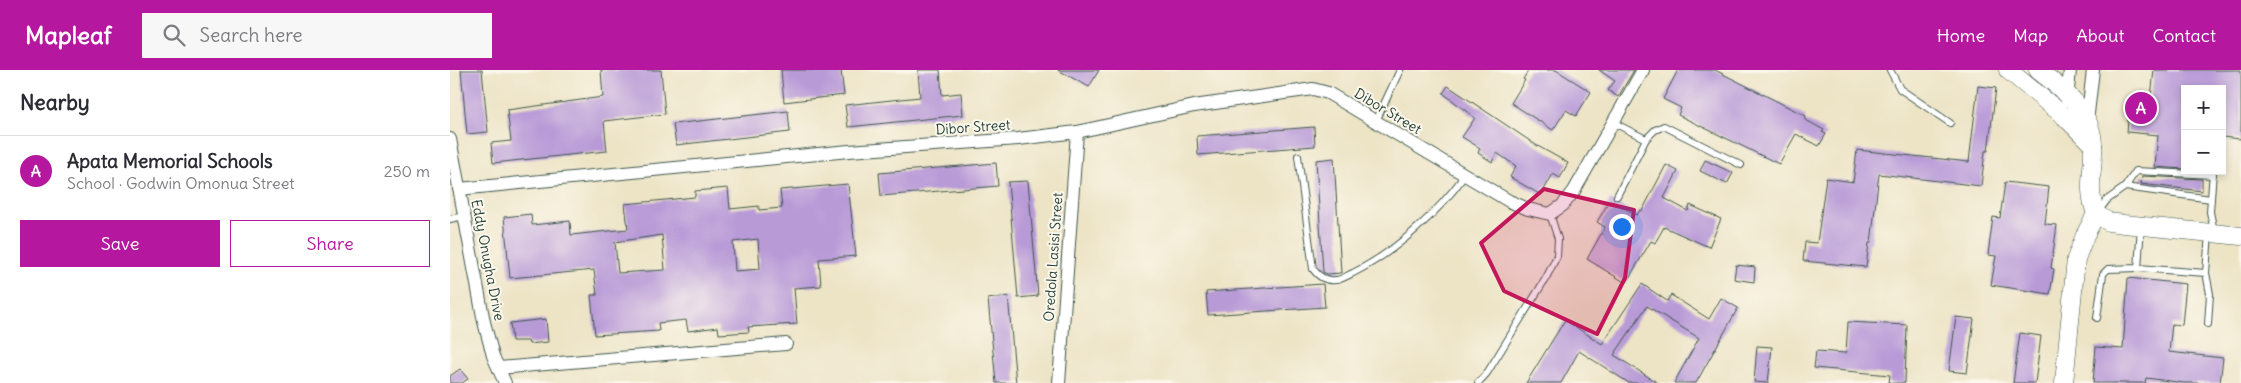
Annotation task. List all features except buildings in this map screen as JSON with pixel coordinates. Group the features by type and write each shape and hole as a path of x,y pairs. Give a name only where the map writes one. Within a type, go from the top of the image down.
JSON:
{"street":[{"path":"1550,214 1564,205 1574,191 1643,70"},
{"path":"2008,70 2064,116 2089,140"},
{"path":"2038,70 2068,94 2088,118"},
{"path":"2064,116 2070,70"},
{"path":"2093,70 2088,118 2091,200 2096,214 2109,222 2241,236"},
{"name":"Dibor Street","path":"459,189 848,151 1018,139 1077,132 1194,106 1313,89 1328,93 1509,201 1528,209 1550,214"},
{"name":"Oredola Lasisi Street","path":"1059,383 1077,132"},
{"name":"Eddy Onugha Drive","path":"450,139 486,329 493,356 505,383"},
{"path":"2064,383 2076,259 2085,235 2096,214"},
{"path":"499,368 786,344"}],"lane":[{"path":"1376,121 1400,70"},
{"path":"1890,70 1900,89 1950,123"},
{"path":"1614,123 1646,139"},
{"path":"1617,196 1646,139 1655,130 1664,126 1740,165"},
{"path":"1298,156 1313,269 1318,276 1326,279 1338,280 1376,261 1395,247 1454,190 1465,175"},
{"path":"2096,214 2107,200 2125,187 2136,171 2181,172"},
{"path":"2208,324 2210,294 2206,273 2212,234 2210,212 2213,175"},
{"path":"2125,187 2211,199"},
{"path":"1478,383 1492,365 1546,278 1557,256 1558,240 1550,214"},
{"path":"450,219 464,216"},
{"path":"2138,268 2142,225"},
{"path":"2097,318 2103,274 2108,268 2138,268 2206,273"}],"highlighted area":[{"path":"1544,189 1634,210 1625,278 1597,334 1504,291 1481,243"}],"place":[{"name":"Apata Memorial Schools","path":"2141,108"}]}
